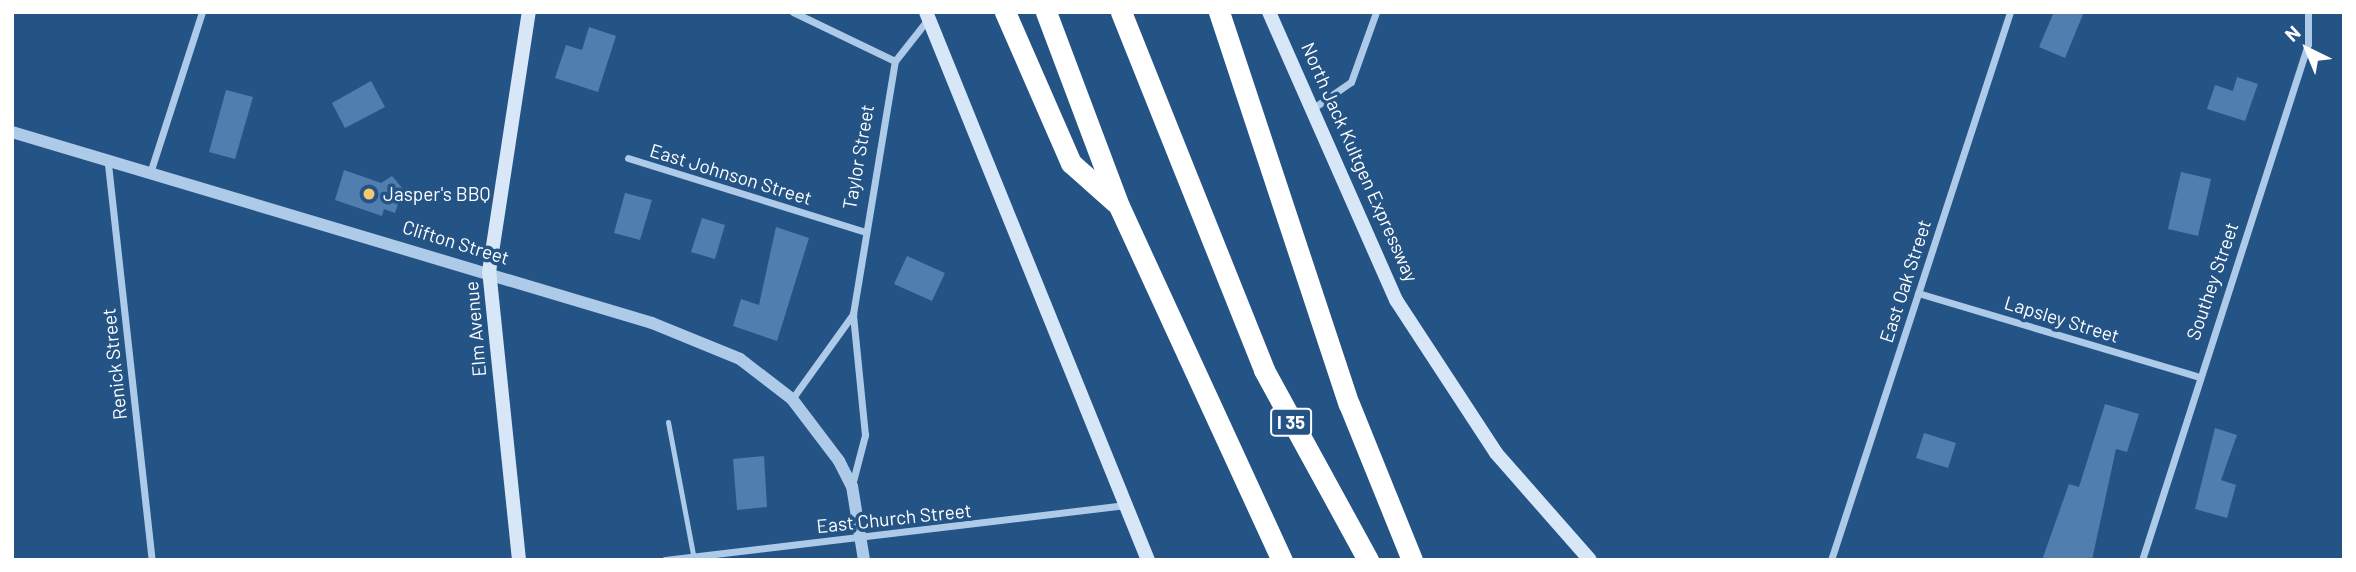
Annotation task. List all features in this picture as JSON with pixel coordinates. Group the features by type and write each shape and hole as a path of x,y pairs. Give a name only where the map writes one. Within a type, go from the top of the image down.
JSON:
{"highway":[{"path":"1005,12 1071,163 1119,206"},
{"path":"1046,12 1119,206 1282,560"},
{"name":"I 35","path":"1121,12 1265,370 1368,560"},
{"path":"1219,12 1349,404 1412,560"}],"main road":[{"name":"Elm Avenue","path":"519,560 489,272 529,12"},
{"name":"North Jack Kultgen Expressway","path":"1269,12 1395,300 1447,387 1590,560"},
{"path":"927,16 1148,560"}],"street":[{"path":"150,173 202,12"},
{"path":"793,12 895,61"},
{"path":"1311,109 1340,96 1351,82 1376,12"},
{"name":"East Oak Street","path":"1831,560 2010,12"},
{"name":"Southey Street","path":"2142,560 2196,376 2308,44 2308,12"},
{"name":"Taylor Street","path":"864,560 852,486 864,435 853,314 895,61 927,16"},
{"name":"Clifton Street","path":"12,132 108,164 150,173 489,272 711,345 792,399"},
{"name":"East Johnson Street","path":"628,158 865,232"},
{"name":"Renick Street","path":"108,164 152,560"},
{"name":"Lapsley Street","path":"1918,293 2196,376"},
{"name":"Taylor Street","path":"852,486 792,399 853,314"},
{"name":"East Church Street","path":"665,560 1127,505"}],"lane":[{"path":"668,422 693,558"}],"building":[{"path":"2054,12 2084,12 2065,58 2039,47"},
{"path":"589,27 616,36 598,92 555,78 566,45 582,50"},
{"path":"2237,77 2258,84 2245,121 2207,109 2215,85 2233,91"},
{"path":"371,81 385,107 345,128 332,103"},
{"path":"226,90 253,97 235,159 209,152"},
{"name":"Jasper's BBQ","path":"344,170 381,183 392,176 403,189 395,213 384,209 382,216 335,200"},
{"path":"2181,172 2211,179 2198,236 2168,229"},
{"path":"625,193 652,200 640,240 614,233"},
{"path":"702,218 725,225 715,259 691,252"},
{"path":"776,227 809,238 777,341 733,326 741,299 759,305"},
{"path":"907,256 945,273 932,301 894,284"},
{"path":"2105,404 2139,414 2127,452 2116,449 2092,560 2042,560 2069,484 2079,487"},
{"path":"2215,428 2237,435 2221,480 2236,485 2227,518 2195,509"},
{"path":"1924,433 1956,443 1948,468 1916,458"},
{"path":"764,456 767,507 737,510 733,459"}],"place":[{"name":"Jasper's BBQ","path":"369,194"}]}
